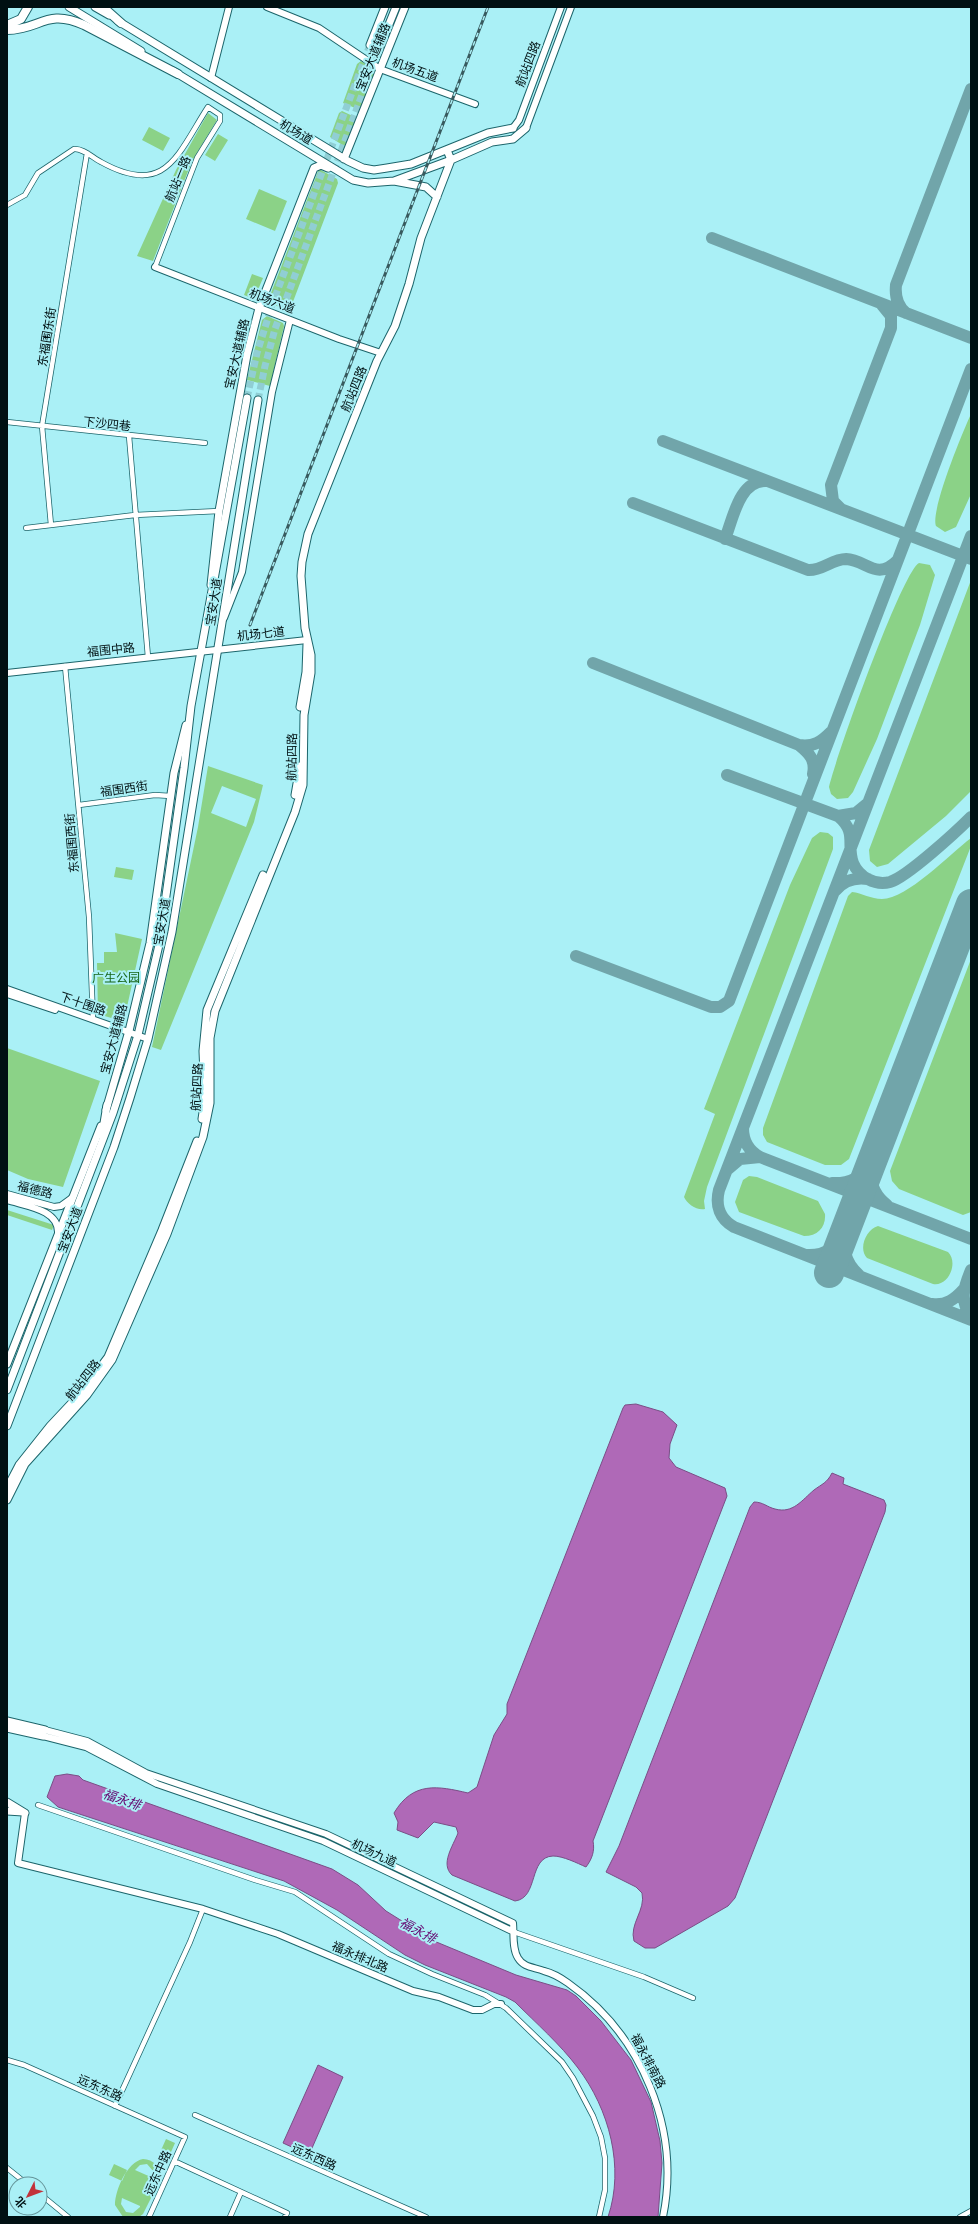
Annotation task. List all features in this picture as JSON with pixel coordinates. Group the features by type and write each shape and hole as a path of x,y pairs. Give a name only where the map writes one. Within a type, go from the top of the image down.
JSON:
{"highway":[{"path":"7,25 21,19 28,7"},
{"path":"102,7 121,23"},
{"path":"7,30 20,29 49,18 68,19 84,25 178,74"}],"main road":[{"name":"机场道","path":"69,7 353,180 368,183 394,181 492,142 513,139 526,128"},
{"name":"机场道","path":"95,7 344,159 363,168 374,170 411,164 488,133 513,128"},
{"path":"370,45 385,7"},
{"path":"380,49 396,7"},
{"name":"宝安大道辅路","path":"344,159 405,7"},
{"path":"447,150 450,160"},
{"name":"航站四路","path":"7,1488 19,1464 50,1426 81,1394 108,1357 162,1230 199,1135 205,1100 203,1051 207,1010 291,810 298,784 298,728 306,672 307,640 301,576 302,562 308,534 381,353 400,313 415,255 450,160"},
{"name":"宝安大道辅路","path":"210,597 213,550 238,398 259,308 314,168 321,165 353,180"},
{"path":"394,181 426,187 437,197"},
{"name":"宝安大道","path":"7,1390 98,1154 138,1036 159,945 184,768 191,706 210,597 226,521 247,398"},
{"name":"宝安大道","path":"7,1426 114,1147 148,1039 172,932 258,400"},
{"name":"航站四路","path":"7,1500 26,1464 87,1395 112,1360 167,1234 203,1137 210,1103 210,1038 215,1011 295,812 303,785 304,715 311,673 311,654 307,640"},
{"name":"宝安大道辅路","path":"7,1364 98,1135 128,1033 150,944 174,774 191,706"},
{"path":"98,1154 107,1105"},
{"path":"7,1721 44,1733"},
{"path":"7,1728 44,1733"},
{"path":"7,1802 25,1813"},
{"path":"7,1811 25,1813"}],"street":[{"path":"211,78 229,7"},
{"name":"机场五道","path":"267,7 319,28 380,69 475,104"},
{"name":"航站四路","path":"513,128 519,120 561,7"},
{"name":"航站四路","path":"526,128 572,7"},
{"name":"航站一路","path":"87,154 106,165 133,174 148,176 159,173 176,156 208,107 220,115 220,121 197,158 155,267"},
{"path":"7,205 25,195 38,173 70,151 77,149 87,154"},
{"name":"东福围东街","path":"51,525 42,426 87,154"},
{"name":"机场六道","path":"155,267 290,320 381,353"},
{"path":"221,626 242,572 272,392 290,320"},
{"name":"下沙四巷","path":"7,422 205,443"},
{"path":"129,436 148,657"},
{"path":"26,528 135,516 219,511"},
{"name":"机场七道","path":"218,649 307,640"},
{"name":"福围中路","path":"7,673 218,649"},
{"name":"东福围西街","path":"65,666 89,917 93,1019"},
{"name":"福围西街","path":"79,805 155,795 171,796"},
{"name":"下十围路","path":"7,989 128,1033"},
{"name":"下十围路","path":"7,994 148,1039"},
{"name":"福德路","path":"7,1200 40,1208 61,1206 67,1203 76,1192"},
{"name":"福德路","path":"7,1194 40,1208 49,1214 58,1225 58,1237"},
{"name":"机场九道","path":"44,1733 87,1741 152,1775 310,1828 513,1923"},
{"name":"机场九道","path":"44,1733 86,1747 157,1784 323,1841 514,1932 644,1976 693,1998"},
{"path":"38,1805 255,1880 295,1892 389,1954 502,2004 562,2062 573,2078 593,2116 601,2137 605,2158 604,2190 599,2217"},
{"name":"福永排北路","path":"25,1813 18,1863 202,1909 278,1934 413,1991 439,1997 473,2010 482,2010 494,2004 502,2004"},
{"path":"115,2106 196,1927 202,1909"},
{"name":"福永排南路","path":"513,1923 514,1949 522,1964 556,1976 588,1999 621,2035 646,2077 655,2099 665,2143 667,2188 663,2217"},
{"name":"远东东路","path":"7,2060 185,2137"},
{"name":"远东西路","path":"195,2115 426,2217"},
{"name":"远东中路","path":"149,2217 185,2137"},
{"path":"174,2161 287,2212 285,2217"},
{"path":"7,2168 17,2176"},
{"path":"230,2217 241,2192"},
{"path":"48,2201 68,2217"},
{"path":"960,2217 971,2211"}],"green space":[{"path":"361,61 376,71 360,110 343,103 357,64"},
{"path":"342,111 357,118 348,145 344,146 330,137 339,113"},
{"path":"208,113 217,120 192,161 153,261 137,256 176,170"},
{"path":"149,127 170,138 163,151 142,140"},
{"path":"218,134 228,140 215,161 205,155"},
{"path":"319,169 337,179 338,183 291,307 286,310 270,303 269,298"},
{"path":"259,189 287,201 275,231 246,219"},
{"path":"252,274 263,278 254,299 244,295"},
{"path":"267,316 283,323 284,326 270,386 247,380 262,320"},
{"path":"971,414 971,494 956,527 945,532 936,526 935,518 942,488"},
{"path":"919,563 930,565 935,575 920,625 877,739 853,792 848,798 837,799 831,794 829,787 843,741 885,630 910,574"},
{"path":"971,580 971,791 946,816 888,864 877,867 870,861 869,850"},
{"path":"208,766 263,785 254,822 161,1050 152,1047 198,827","holes":["222,786 256,799 246,827 211,813"]},
{"path":"820,832 828,833 833,837 833,849 707,1187 704,1201 705,1209 699,1209 685,1200 684,1197 715,1114 704,1109 790,885 812,838"},
{"path":"971,838 971,846 849,1159 841,1165 825,1165 767,1142 763,1135 763,1128 848,896 852,892 882,899 904,892 916,884"},
{"path":"116,867 134,870 132,880 114,877"},
{"name":"广生公园","path":"115,933 142,939 125,1016 118,1020 98,1014 97,963 104,963 104,952 117,952"},
{"path":"971,959 971,1212 963,1215 899,1189 892,1181 890,1171"},
{"path":"7,1048 100,1081 63,1187 28,1179 7,1170"},
{"path":"749,1176 757,1177 818,1201 825,1214 824,1223 820,1230 809,1236 804,1236 739,1212 735,1202 743,1180"},
{"path":"7,1210 54,1225 52,1230 7,1215"},
{"path":"878,1226 948,1252 951,1257 952,1268 947,1278 943,1282 933,1284 867,1258 864,1254 863,1245 870,1231"},
{"path":"166,2139 175,2143 167,2161 158,2157"},
{"path":"143,2159 155,2163 160,2173 159,2182 143,2214 139,2217 123,2217 115,2205 117,2192 127,2171 137,2161","holes":["147,2164 154,2172 153,2178 135,2170 140,2165","122,2198 140,2206 140,2207 133,2213 126,2212 121,2204"]},
{"path":"114,2164 127,2170 122,2181 109,2175"}],"water":[{"path":"636,1404 663,1412 677,1425 670,1444 669,1458 676,1467 725,1488 727,1496 593,1841 593,1852 590,1861 586,1867 561,1857 553,1856 545,1858 536,1870 528,1893 515,1901 452,1875 447,1866 447,1860 458,1833 456,1827 434,1822 418,1838 397,1830 398,1822 394,1813 409,1795 427,1788 446,1789 468,1793 477,1787 494,1735 507,1714 507,1704 623,1408 625,1405"},
{"path":"832,1473 844,1478 843,1484 884,1500 886,1505 885,1512 735,1898 728,1906 655,1948 645,1948 634,1941 633,1935 635,1923 642,1905 642,1893 636,1887 606,1872 619,1846 750,1507 754,1502 781,1510 792,1508 826,1481"},
{"name":"福永排","path":"67,1774 79,1776 83,1780 332,1869 358,1885 386,1911 434,1941 516,1975 567,1990 576,1996 601,2021 631,2060 651,2102 660,2141 662,2163 658,2217 608,2217 613,2198 615,2178 611,2139 606,2120 589,2084 578,2068 556,2042 515,2002 506,1997 425,1965 405,1955 337,1910 284,1881 58,1807 47,1797 55,1776"},
{"path":"318,2065 343,2077 309,2155 283,2143"}],"taxiway":[{"path":"906,313 900,307 897,300 896,285 971,89"},
{"path":"712,238 971,338"},
{"path":"841,509 833,501 831,485 891,328 891,316 882,305"},
{"path":"576,956 711,1007 720,1007 729,1001 971,369"},
{"path":"663,441 971,559"},
{"path":"725,539 734,512 743,494 749,487 757,482 766,481"},
{"path":"633,503 808,570 818,569 836,561 846,559 853,560 877,570 884,569 898,560"},
{"path":"971,536 719,1190 718,1196 718,1207 722,1216 734,1227 971,1320"},
{"path":"593,663 799,745 817,743 831,732"},
{"path":"799,745 811,757 814,769 813,774 815,774"},
{"path":"727,775 838,816 856,813 867,804"},
{"path":"838,816 844,822 850,833 851,856 856,868 863,876 879,883 890,882 908,872 971,817"},
{"path":"835,891 850,880 868,879"},
{"path":"743,1128 747,1145 760,1157 971,1239"},
{"path":"727,1170 740,1159 760,1157"},
{"path":"873,1159 871,1172 872,1184 877,1195 887,1205"},
{"path":"832,1183 850,1181 860,1176 871,1162"},
{"path":"846,1229 844,1242 845,1254 850,1265 859,1275"},
{"path":"807,1255 819,1254 829,1250 838,1242 844,1232"},
{"path":"971,1270 966,1282 964,1293 965,1304 971,1316"},
{"path":"932,1304 946,1303 957,1296 964,1289"}],"runway":[{"path":"829,1273 971,904"}],"tunnel":[{"path":"247,398 257,353 272,305 370,45"},
{"path":"258,400 275,329 379,49"}],"railway":[{"path":"250,625 488,7"}]}
